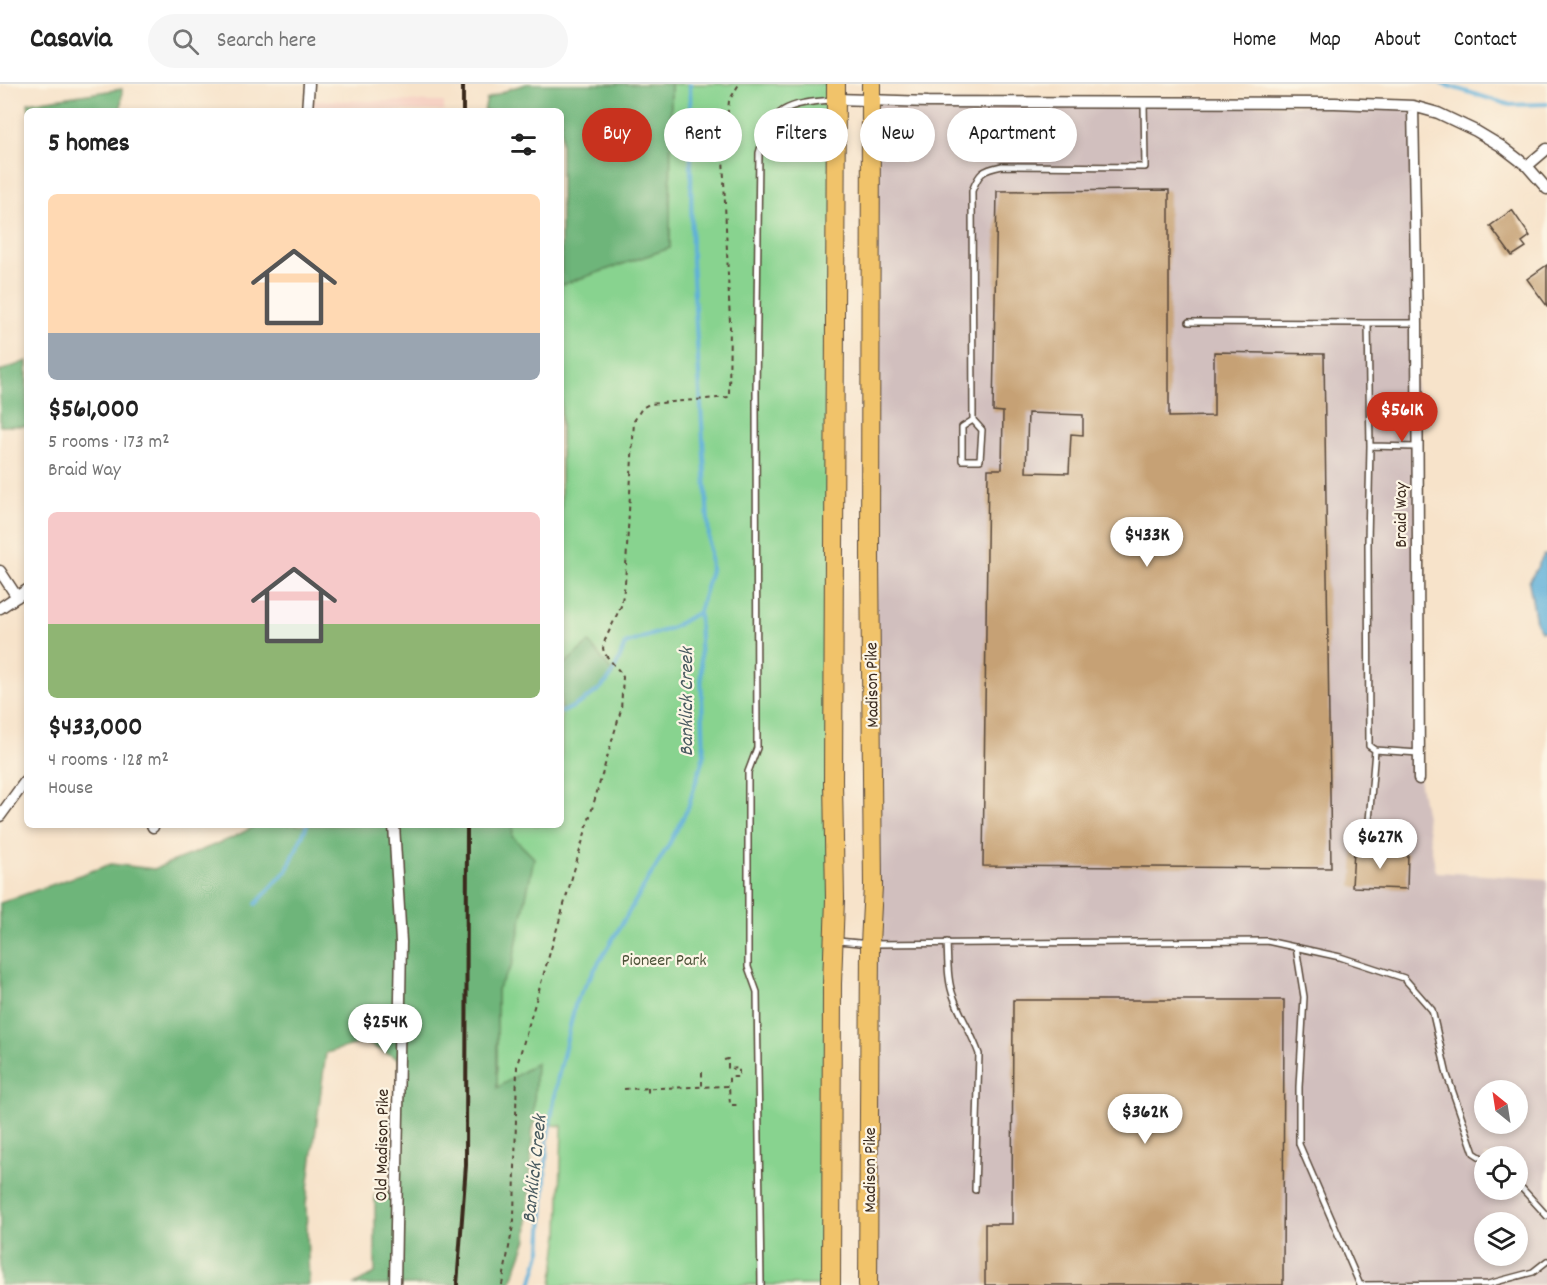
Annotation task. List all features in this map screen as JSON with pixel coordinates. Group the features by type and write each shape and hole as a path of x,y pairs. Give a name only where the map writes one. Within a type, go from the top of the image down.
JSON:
{"main road":[{"name":"Madison Pike","path":"831,1285 837,92"},
{"name":"Madison Pike","path":"868,1285 870,944 873,886 870,556 871,92"}],"street":[{"path":"307,108 309,84"},
{"path":"837,92 1144,102 1335,103 1413,106 1438,113 1501,146 1527,166 1547,189"},
{"name":"Braid Way","path":"1413,106 1417,323 1419,779"},
{"path":"1527,166 1547,149"},
{"path":"0,572 17,597"},
{"path":"0,608 24,592"},
{"path":"0,816 24,783"},
{"name":"Old Madison Pike","path":"394,828 400,942 395,1285"}],"lane":[{"path":"761,1285 757,992 748,967 748,772 757,748 756,393 759,153 765,132 774,117 787,108 837,92"},
{"path":"973,420 962,427 962,460 980,459 982,430 973,420 972,191 977,176 987,169 1002,166 1144,167 1144,102"},
{"path":"1189,322 1417,323"},
{"path":"1368,322 1369,746 1375,750 1418,753"},
{"path":"1370,446 1416,447"},
{"path":"1369,822 1375,750"},
{"path":"833,940 870,944 1267,941 1340,957 1404,978 1432,1010 1447,1075 1474,1153"},
{"path":"947,942 950,985 978,1054 975,1190"},
{"path":"1296,947 1304,997 1299,1087 1299,1144 1360,1285 1488,1284 1533,1272 1547,1261"},
{"path":"1528,1195 1547,1216"}],"path":[{"path":"502,1285 514,1220 517,1065 621,710 624,683 620,672 604,654 603,648 621,606 626,584 634,421 642,408 657,403 729,397 730,322 723,156 729,100 740,84"},
{"path":"724,1060 728,1059 728,1069 739,1068 739,1077 729,1077 730,1105 739,1105"},
{"path":"702,1072 702,1086"},
{"path":"624,1089 729,1086"},
{"path":"648,1088 648,1097"}],"shaded area":[{"path":"308,100 444,102 444,108 307,108"},
{"path":"871,101 1413,106 1419,779 1436,872 1547,879 1547,1285 868,1285 871,162 935,162 935,108 871,108"}],"green space":[{"path":"527,84 671,84 671,108 664,108 664,162 671,162 670,248 564,284 564,108 485,108 487,99"},
{"name":"Pioneer Park","path":"671,84 836,84 836,108 754,108 754,162 836,162 831,1285 552,1285 559,1235 562,1126 497,1119 497,828 564,828 564,284 670,248 671,162 742,162 742,108 671,108"},
{"path":"122,89 121,108 29,108 28,103"},
{"path":"24,362 24,426 0,426 0,371"},
{"path":"589,642 614,674 590,697 564,711 564,664"},
{"path":"251,828 513,828 512,836 534,858 512,966 497,989 497,1088 536,1063 527,1239 510,1285 354,1285 375,1273 375,1194 396,1192 399,1059 364,1042 326,1053 306,1204 309,1285 0,1285 0,903 111,864 154,869"}],"water":[{"path":"1544,555 1547,555 1547,631 1541,631 1536,622 1529,582"}],"building":[{"path":"1169,190 1169,417 1214,416 1214,352 1324,354 1331,868 983,866 988,469 1002,469 1003,412 993,411 997,191","holes":["1028,413 1083,415 1083,435 1071,434 1069,473 1026,472"]},
{"path":"1512,210 1530,236 1522,242 1526,247 1512,256 1490,226"},
{"path":"1547,265 1547,306 1527,279"},
{"path":"1354,850 1408,853 1407,889 1352,887"},
{"path":"1013,1000 1284,1000 1283,1285 985,1285 985,1224 1012,1224"}],"waterway":[{"name":"Banklick Creek","path":"531,1285 541,1250 547,1142 558,1077 576,1001 688,808 704,755 699,612 711,570 692,261 690,84"},
{"path":"1442,84 1510,105 1547,104"},
{"path":"564,711 583,701 606,683 625,644 671,628 699,612"},
{"path":"256,904 287,870 306,828"}],"railway":[{"path":"463,84 463,108"},
{"path":"457,1285 466,1165 467,828"}]}
